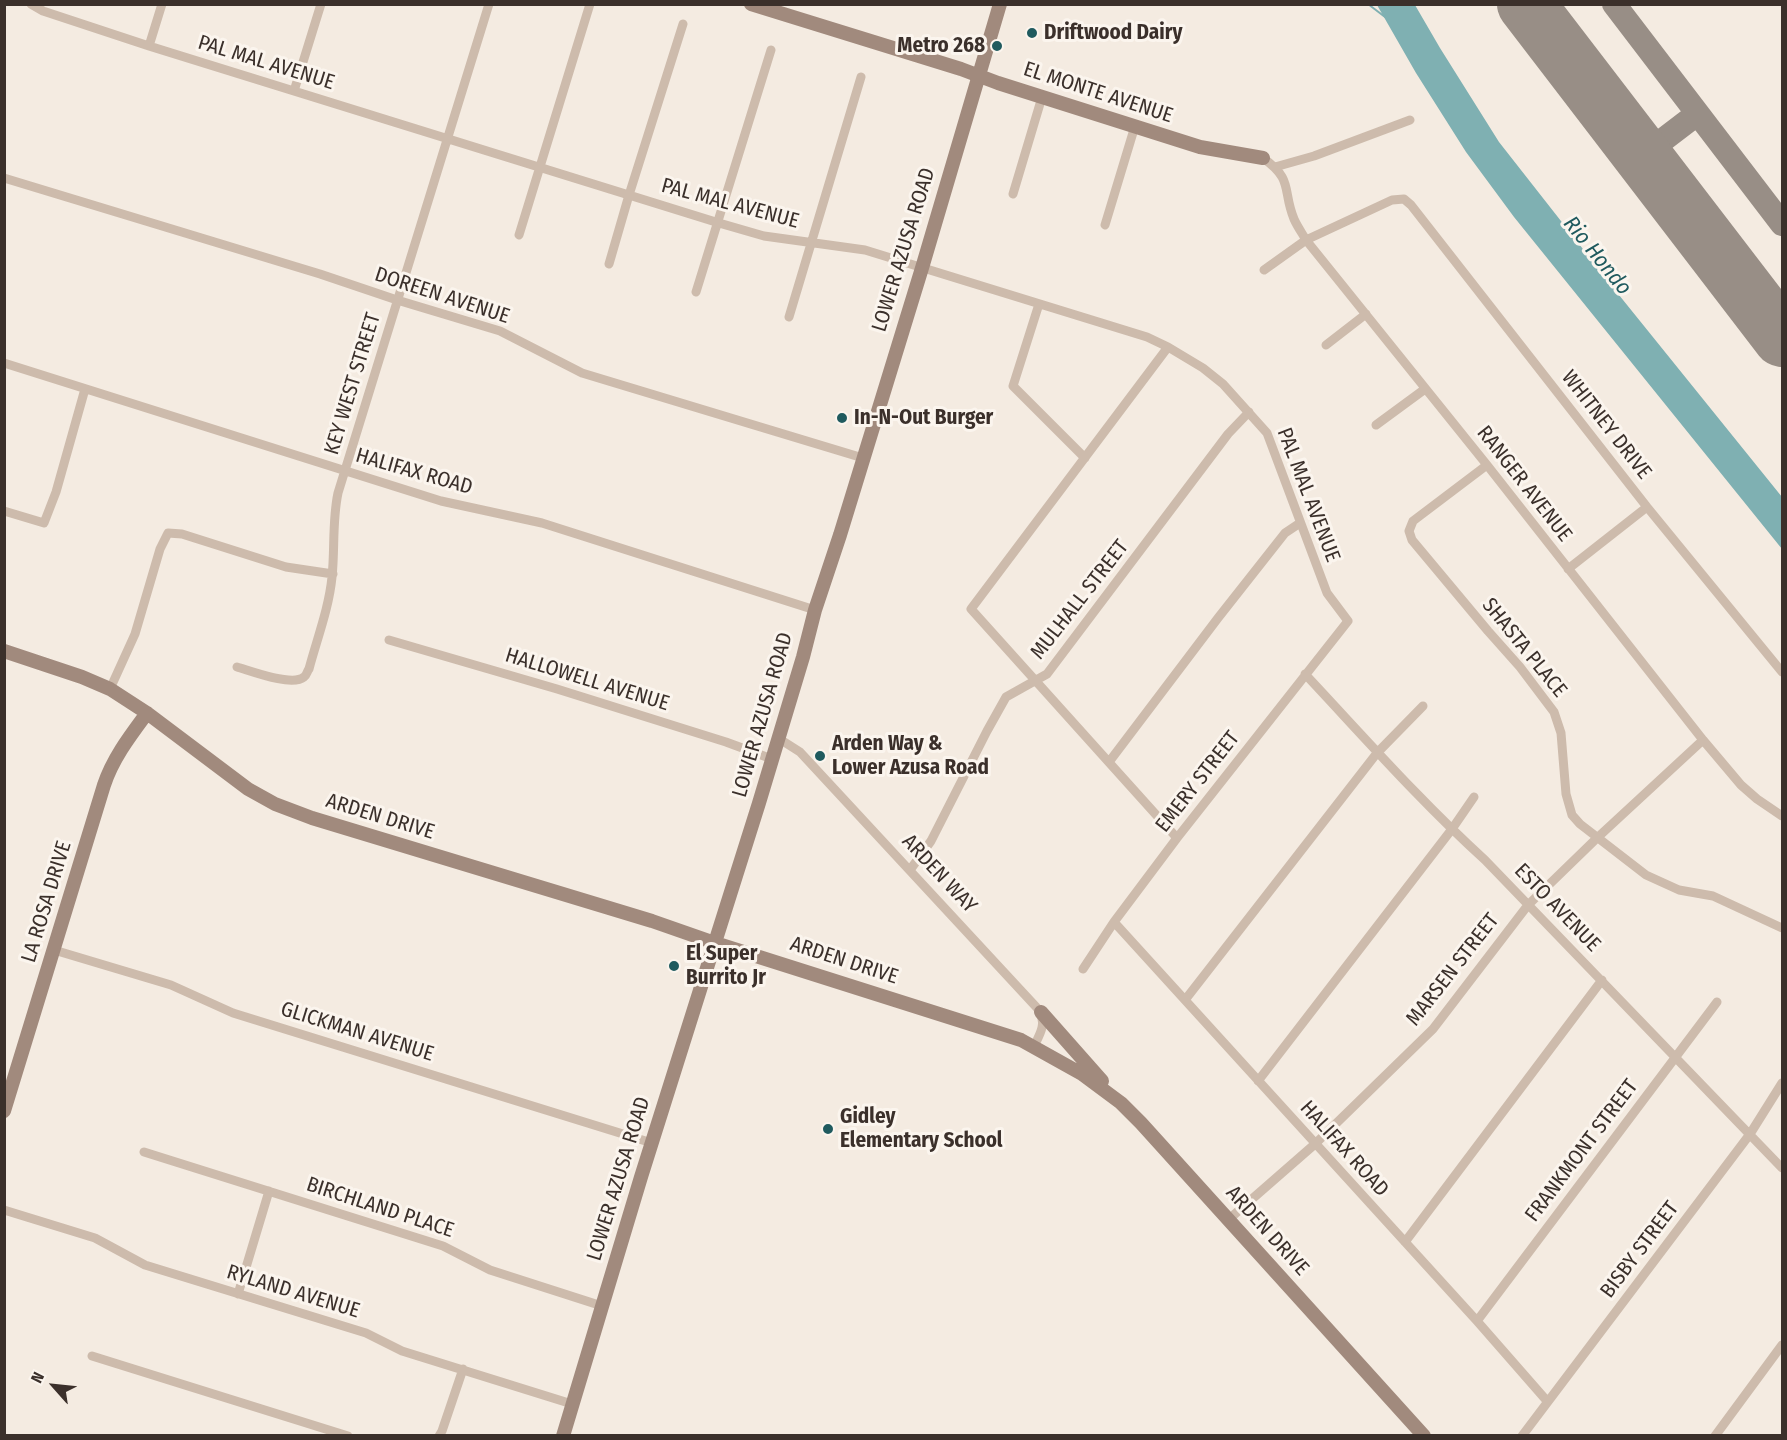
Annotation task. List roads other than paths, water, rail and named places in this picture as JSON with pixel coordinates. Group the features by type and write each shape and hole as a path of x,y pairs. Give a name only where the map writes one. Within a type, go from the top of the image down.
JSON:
{"street":[{"name":"PAL MAL AVENUE","path":"32,4 43,11 149,46 719,223 764,236 865,250 1148,338 1168,347 1203,368 1223,384 1267,433 1327,593 1348,621"},
{"path":"149,46 162,4"},
{"path":"294,91 321,4"},
{"name":"KEY WEST STREET","path":"237,667 294,681 304,677 309,669 330,593 333,574 334,513 345,471 489,4"},
{"path":"519,235 590,4"},
{"name":"EL MONTE AVENUE","path":"752,4 1200,147 1263,158"},
{"name":"LOWER AZUSA ROAD","path":"563,1436 922,268 1000,4"},
{"path":"609,264 683,24"},
{"path":"696,292 771,50"},
{"path":"789,317 861,77"},
{"path":"1013,194 1042,97"},
{"path":"1275,167 1314,156 1410,120"},
{"path":"1105,225 1135,126"},
{"name":"RANGER AVENUE","path":"1263,158 1283,176 1294,220 1306,240 1487,465 1703,740 1741,785 1782,816"},
{"name":"DOREEN AVENUE","path":"4,178 500,331 582,373 863,458"},
{"name":"WHITNEY DRIVE","path":"1306,240 1392,200 1404,199 1411,205 1647,507 1782,672"},
{"path":"1264,270 1306,240"},
{"path":"1039,304 1013,386 1085,458"},
{"path":"1326,345 1366,314"},
{"path":"1168,347 971,609 1177,838"},
{"name":"HALIFAX ROAD","path":"4,363 441,501 542,523 815,610"},
{"path":"4,512 44,523 56,492 85,389"},
{"path":"1376,425 1425,389"},
{"name":"MULHALL STREET","path":"910,870 931,841 1006,698 1047,674 1228,434 1249,412"},
{"name":"SHASTA PLACE","path":"1487,465 1413,521 1409,531 1412,540 1520,667 1554,712 1561,733 1566,794 1572,814 1580,824 1646,875 1679,890 1713,896 1782,928"},
{"path":"1568,569 1647,507"},
{"path":"1109,762 1285,533 1300,523"},
{"path":"110,689 135,634 160,549 168,533 182,534 286,567 333,574"},
{"name":"EMERY STREET","path":"1083,969 1114,922 1177,838 1348,621"},
{"name":"HALLOWELL AVENUE","path":"390,640 557,688 772,759"},
{"name":"ARDEN DRIVE","path":"4,651 82,677 110,689 147,713 238,783 275,804 312,818 652,921 1021,1040 1082,1074 1121,1103 1424,1436"},
{"name":"ESTO AVENUE","path":"1305,674 1377,753 1452,830 1485,860 1782,1167"},
{"path":"1185,1000 1377,753 1423,706"},
{"name":"LA ROSA DRIVE","path":"4,1111 111,766 147,713"},
{"name":"ARDEN WAY","path":"778,738 800,752 1041,1012"},
{"name":"MARSEN STREET","path":"1228,1220 1315,1144 1433,1029 1528,905 1597,837 1703,740"},
{"path":"1258,1081 1452,830 1474,797"},
{"name":"HALIFAX ROAD","path":"1114,922 1547,1401"},
{"name":"GLICKMAN AVENUE","path":"54,950 171,985 233,1013 652,1143"},
{"path":"1405,1242 1602,980"},
{"name":"FRANKMONT STREET","path":"1477,1321 1717,1002"},
{"path":"1033,1048 1043,1028 1044,1020 1041,1012"},
{"path":"1041,1012 1121,1103"},
{"name":"BISBY STREET","path":"1522,1436 1750,1134 1782,1083"},
{"name":"BIRCHLAND PLACE","path":"144,1152 443,1246 490,1270 602,1306"},
{"path":"238,1294 269,1191"},
{"name":"RYLAND AVENUE","path":"4,1210 95,1238 145,1265 366,1333 402,1351 572,1404"},
{"path":"1715,1436 1782,1345"},
{"path":"92,1356 348,1436"},
{"path":"439,1436 463,1369"}],"water":[{"path":"1377,5 1415,5 1499,142 1782,497 1782,549 1514,217 1466,152 1416,73"}],"waterway":[{"path":"1368,4 1385,17"}],"place":[{"name":"Driftwood Dairy","path":"1032,33"},
{"name":"Metro 268","path":"997,46"},
{"name":"In-N-Out Burger","path":"842,418"},
{"name":"Arden Way & Lower Azusa Road","path":"820,756"},
{"name":"El Super Burrito Jr","path":"674,966"},
{"name":"Gidley Elementary School","path":"828,1129"}],"water label":[{"name":"Rio Hondo","path":"1597,256"}]}
